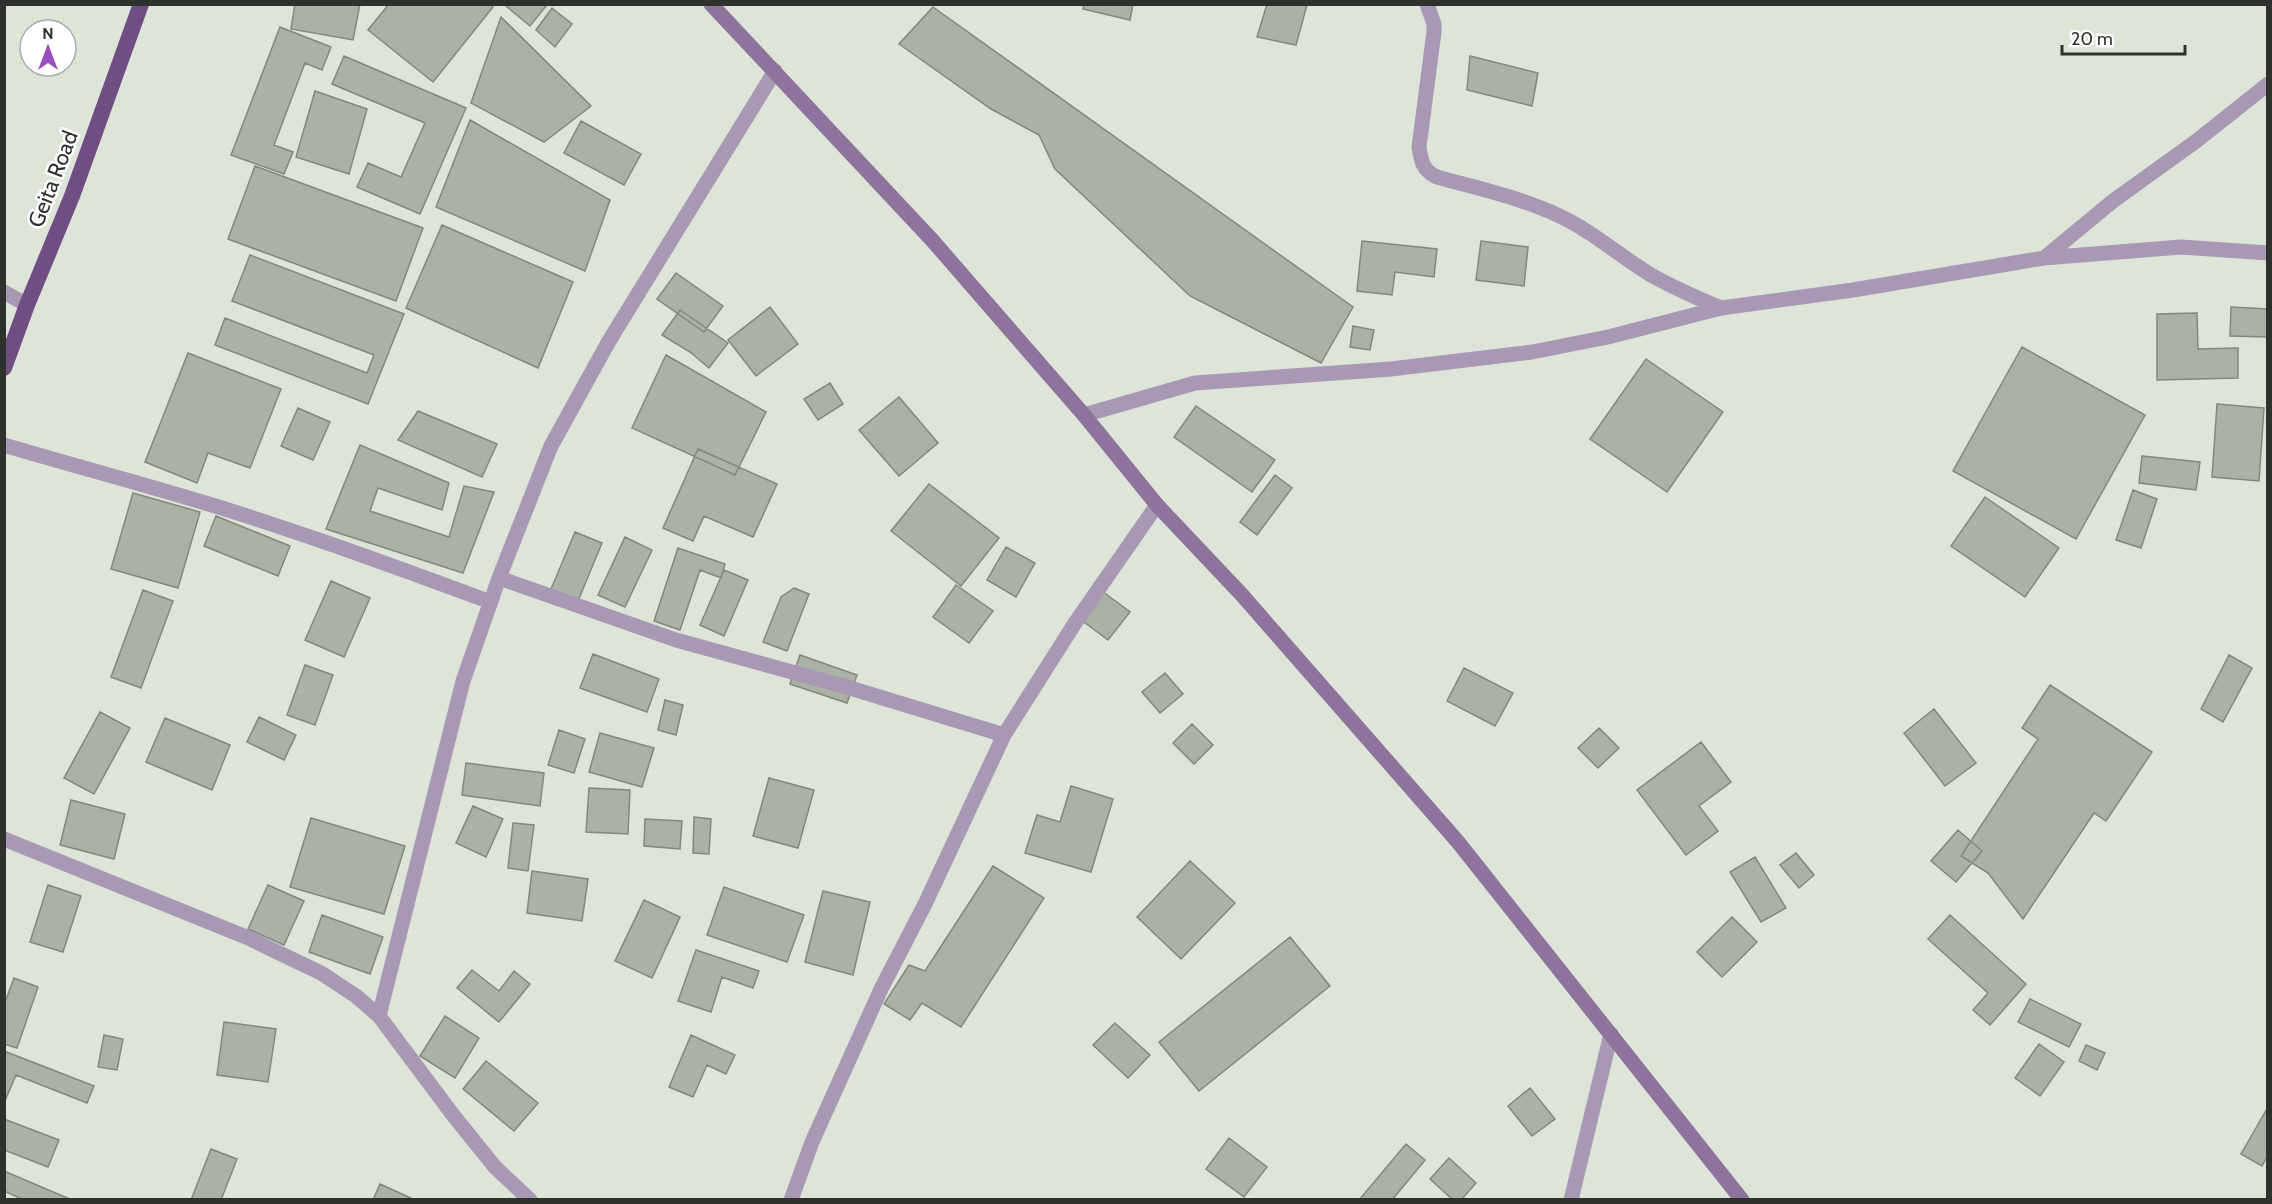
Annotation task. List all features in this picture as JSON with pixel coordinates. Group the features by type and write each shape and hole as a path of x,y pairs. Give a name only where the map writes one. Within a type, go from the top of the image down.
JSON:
{"highway":[{"name":"Geita Road","path":"4,368 72,196 141,4"}],"main road":[{"path":"711,4 775,71 785,86 932,240 1084,415 1156,505 1242,595 1458,842 1742,1200"}],"street":[{"path":"1427,4 1434,24 1434,32 1419,147 1425,170 1437,177 1533,204 1557,215 1576,224 1650,274 1687,294 1721,308"},
{"path":"379,1016 463,681 499,578 551,446 609,341 775,71"},
{"path":"2044,258 2113,201 2195,142 2268,84"},
{"path":"1084,415 1195,383 1391,369 1532,352 1608,338 1721,308 1853,290 2044,258 2181,247 2268,253"},
{"path":"4,292 27,305"},
{"path":"4,445 195,500 491,602"},
{"path":"791,1200 812,1142 881,989 925,904 1004,735 1075,623 1156,505"},
{"path":"499,578 676,640 850,687 1004,735"},
{"path":"4,839 178,908 287,955 321,973 356,996 379,1016 495,1167 530,1200"},
{"path":"1570,1200 1611,1034"}],"building":[{"path":"295,4 360,4 353,40 291,29"},
{"path":"389,4 491,4 493,7 433,82 368,30"},
{"path":"507,4 547,5 530,26 506,6"},
{"path":"1084,4 1133,4 1130,20 1083,9"},
{"path":"1267,4 1307,5 1296,45 1257,37"},
{"path":"933,7 1353,307 1321,363 1190,296 1055,169 1039,135 991,109 899,44"},
{"path":"552,8 572,24 555,47 536,30"},
{"path":"501,17 591,106 544,142 471,103"},
{"path":"280,27 331,47 322,70 305,63 274,145 293,152 284,174 231,155"},
{"path":"344,56 466,108 420,214 357,187 368,163 401,177 425,123 332,84"},
{"path":"1470,56 1538,73 1532,106 1467,90"},
{"path":"315,91 367,109 349,174 296,157"},
{"path":"470,120 610,200 585,271 436,207"},
{"path":"581,121 641,154 624,185 564,153"},
{"path":"255,166 423,228 396,301 228,239"},
{"path":"442,225 573,282 538,368 406,308"},
{"path":"1362,241 1437,249 1434,277 1395,272 1392,295 1357,291"},
{"path":"1481,241 1528,247 1524,286 1476,280"},
{"path":"250,255 404,314 368,404 215,345 225,318 367,373 374,355 232,301"},
{"path":"676,273 723,306 704,332 657,299"},
{"path":"770,307 798,344 756,376 728,340"},
{"path":"2231,307 2268,309 2268,337 2230,336"},
{"path":"680,310 728,343 709,368 690,352 662,335"},
{"path":"2197,313 2198,349 2238,348 2238,378 2157,380 2157,314"},
{"path":"1353,326 1374,330 1370,350 1350,347"},
{"path":"2022,347 2145,415 2076,539 1953,471"},
{"path":"188,353 281,389 250,468 208,453 197,483 145,462"},
{"path":"666,355 766,412 735,475 632,428"},
{"path":"1646,359 1723,412 1667,492 1590,439"},
{"path":"830,383 843,404 818,420 804,399"},
{"path":"899,397 938,443 899,476 859,430"},
{"path":"2217,404 2264,408 2259,481 2212,477"},
{"path":"1196,406 1275,460 1252,492 1174,437"},
{"path":"298,408 330,422 313,460 281,446"},
{"path":"418,411 497,444 482,477 398,440"},
{"path":"360,445 449,483 442,510 378,488 370,511 449,537 464,486 494,492 463,573 326,529"},
{"path":"698,449 777,484 753,537 704,516 693,541 663,528"},
{"path":"2142,456 2200,462 2196,490 2139,483"},
{"path":"1275,475 1292,488 1257,535 1240,522"},
{"path":"929,484 999,538 961,586 891,531"},
{"path":"2133,490 2157,499 2141,548 2116,540"},
{"path":"133,493 200,512 178,588 111,569"},
{"path":"1985,497 2059,548 2025,597 1951,546"},
{"path":"216,516 290,546 278,576 204,546"},
{"path":"575,532 602,543 578,601 551,589"},
{"path":"625,537 652,550 625,607 598,595"},
{"path":"1006,547 1035,563 1016,597 987,580"},
{"path":"678,548 725,564 721,578 700,570 680,630 654,621"},
{"path":"724,570 748,580 724,636 700,625"},
{"path":"331,581 370,598 344,657 305,640"},
{"path":"956,585 993,611 969,643 933,617"},
{"path":"794,588 809,594 787,651 763,642 781,597"},
{"path":"143,590 173,601 141,688 111,677"},
{"path":"1102,591 1130,612 1108,640 1080,619"},
{"path":"593,654 659,679 647,712 580,688"},
{"path":"800,655 857,675 847,703 790,684"},
{"path":"2229,655 2252,668 2223,722 2201,709"},
{"path":"305,665 333,675 315,725 287,715"},
{"path":"1464,668 1513,693 1495,726 1447,701"},
{"path":"1165,673 1183,694 1160,713 1142,692"},
{"path":"2050,685 2152,752 2106,821 2094,813 2023,919 1988,873 1961,856 2038,739 2022,728"},
{"path":"665,700 683,705 676,735 658,730"},
{"path":"1934,709 1976,763 1945,786 1904,733"},
{"path":"100,712 130,728 94,794 64,778"},
{"path":"259,717 296,735 284,760 247,742"},
{"path":"165,718 230,745 212,790 146,762"},
{"path":"1192,724 1213,745 1194,764 1173,743"},
{"path":"1599,728 1619,748 1598,768 1578,748"},
{"path":"559,730 585,739 574,773 548,765"},
{"path":"600,733 654,748 642,787 589,772"},
{"path":"1701,742 1731,782 1699,806 1718,831 1686,855 1637,790"},
{"path":"466,763 544,773 540,806 462,795"},
{"path":"769,778 814,790 798,848 753,836"},
{"path":"1071,786 1113,799 1091,872 1025,853 1037,815 1060,822"},
{"path":"589,788 630,790 628,834 586,832"},
{"path":"71,800 125,814 114,859 60,845"},
{"path":"473,806 503,819 486,857 456,843"},
{"path":"694,817 711,819 709,854 693,853"},
{"path":"311,818 405,846 384,914 290,887"},
{"path":"645,819 682,821 680,849 644,846"},
{"path":"513,823 534,825 528,871 508,868"},
{"path":"1958,830 1982,851 1956,882 1931,861"},
{"path":"1796,853 1814,875 1799,888 1780,865"},
{"path":"1755,857 1786,908 1761,922 1730,872"},
{"path":"1190,861 1235,903 1181,959 1137,917"},
{"path":"993,866 1044,898 961,1027 922,1003 910,1020 884,1004 909,965 925,971"},
{"path":"532,871 588,879 582,921 527,913"},
{"path":"48,885 81,896 63,952 30,942"},
{"path":"268,885 304,901 284,945 248,929"},
{"path":"724,887 804,915 787,962 707,935"},
{"path":"823,891 870,902 853,975 805,962"},
{"path":"644,900 680,917 652,978 615,961"},
{"path":"322,915 383,937 370,974 309,952"},
{"path":"1950,915 2026,984 1990,1025 1973,1010 1988,993 1928,939"},
{"path":"1732,917 1757,942 1722,977 1697,952"},
{"path":"1290,937 1330,986 1199,1091 1159,1042"},
{"path":"696,950 759,971 753,988 722,977 711,1012 678,1001"},
{"path":"472,970 499,991 514,971 530,984 499,1022 457,988"},
{"path":"14,978 38,987 17,1048 4,1044 4,1005"},
{"path":"2030,999 2081,1024 2069,1047 2018,1022"},
{"path":"445,1016 479,1038 455,1078 420,1056"},
{"path":"224,1022 276,1029 268,1082 217,1075"},
{"path":"1115,1023 1150,1055 1128,1078 1093,1045"},
{"path":"104,1035 123,1039 117,1070 98,1067"},
{"path":"691,1035 735,1055 726,1074 707,1065 693,1097 669,1087"},
{"path":"2039,1044 2064,1062 2040,1096 2015,1078"},
{"path":"2086,1045 2105,1053 2097,1070 2079,1061"},
{"path":"4,1051 94,1086 87,1103 16,1075 4,1103"},
{"path":"486,1061 538,1103 514,1131 463,1089"},
{"path":"1530,1088 1555,1119 1532,1136 1508,1106"},
{"path":"2268,1107 2268,1155 2262,1166 2241,1154"},
{"path":"4,1119 59,1140 48,1167 4,1150"},
{"path":"1229,1138 1267,1167 1244,1197 1206,1169"},
{"path":"1406,1144 1425,1160 1392,1200 1359,1200"},
{"path":"211,1149 237,1159 221,1200 191,1200"},
{"path":"1449,1158 1476,1183 1461,1200 1453,1200 1430,1179"},
{"path":"4,1171 72,1200 24,1200 4,1191"},
{"path":"380,1184 415,1200 373,1200"}]}
